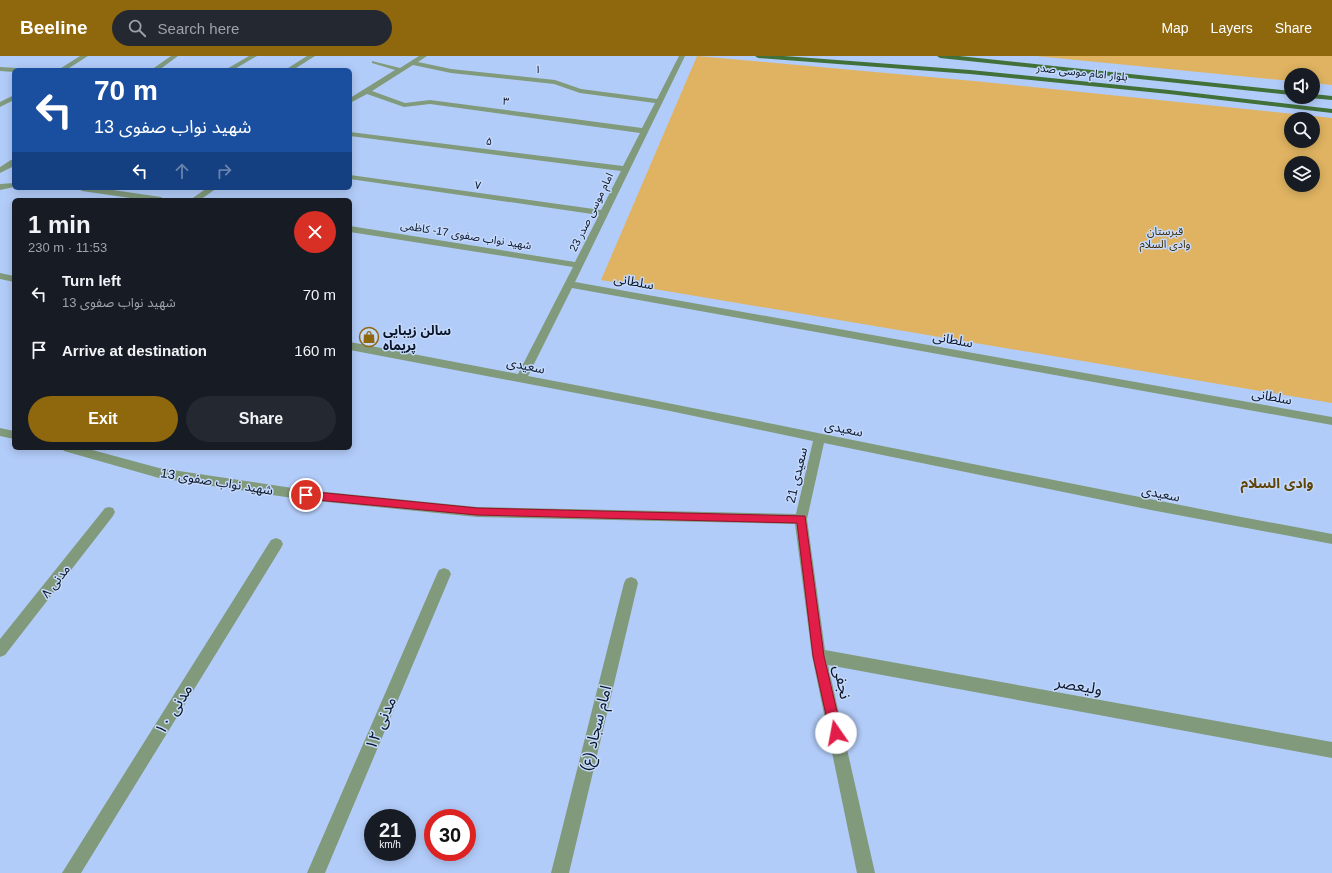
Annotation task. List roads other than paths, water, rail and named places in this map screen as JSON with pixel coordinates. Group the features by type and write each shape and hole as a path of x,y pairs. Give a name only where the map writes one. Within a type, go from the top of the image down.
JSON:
{"main road":[{"name":"بلوار امام موسی صدر","path":"758,56 970,72 1169,92 1332,111"},
{"name":"بلوار امام موسی صدر","path":"940,56 1284,92"},
{"path":"1320,97 1332,98"}],"street":[{"path":"64,68 85,56"},
{"path":"157,68 175,56"},
{"path":"232,68 254,56"},
{"path":"291,68 312,56"},
{"path":"352,100 424,56"},
{"name":"امام موسی صدر 23","path":"522,378 682,56"},
{"path":"374,62 401,70"},
{"name":"۱","path":"412,63 451,71 555,82 580,91 660,102"},
{"path":"0,68 12,69"},
{"name":"۳","path":"366,91 404,105 430,102 645,131"},
{"path":"0,105 12,98"},
{"name":"۵","path":"352,134 626,169"},
{"path":"0,171 12,163"},
{"name":"۷","path":"352,177 604,214"},
{"path":"0,187 12,185"},
{"path":"98,190 148,198"},
{"path":"197,198 210,190"},
{"name":"شهید نواب صفوی 17- کاظمی","path":"352,229 579,265"},
{"path":"0,276 12,279"},
{"name":"سلطانی","path":"569,284 1332,421"},
{"name":"سعیدی","path":"352,346 522,378 1151,505 1332,539"},
{"path":"0,432 12,435"},
{"name":"سعیدی 21","path":"801,519 820,437"},
{"name":"شهید نواب صفوی 13","path":"76,450 159,472 306,495 477,512 801,519"},
{"name":"مدنی ۸","path":"0,650 110,512"},
{"name":"نجفی","path":"801,519 819,656 866,873"},
{"name":"مدنی ۱۰","path":"71,873 276,544"},
{"name":"مدنی ۱۲","path":"316,873 444,574"},
{"name":"امام سجاد (ع)","path":"560,873 631,583"},
{"name":"ولیعصر","path":"819,656 1332,750"}],"place":[{"name":"سالن زیبایی پریماه","path":"369,337"}],"district":[{"name":"وادی السلام","path":"1277,483"}],"park label":[{"name":"قبرستان وادی السلام","path":"1165,237"}]}
